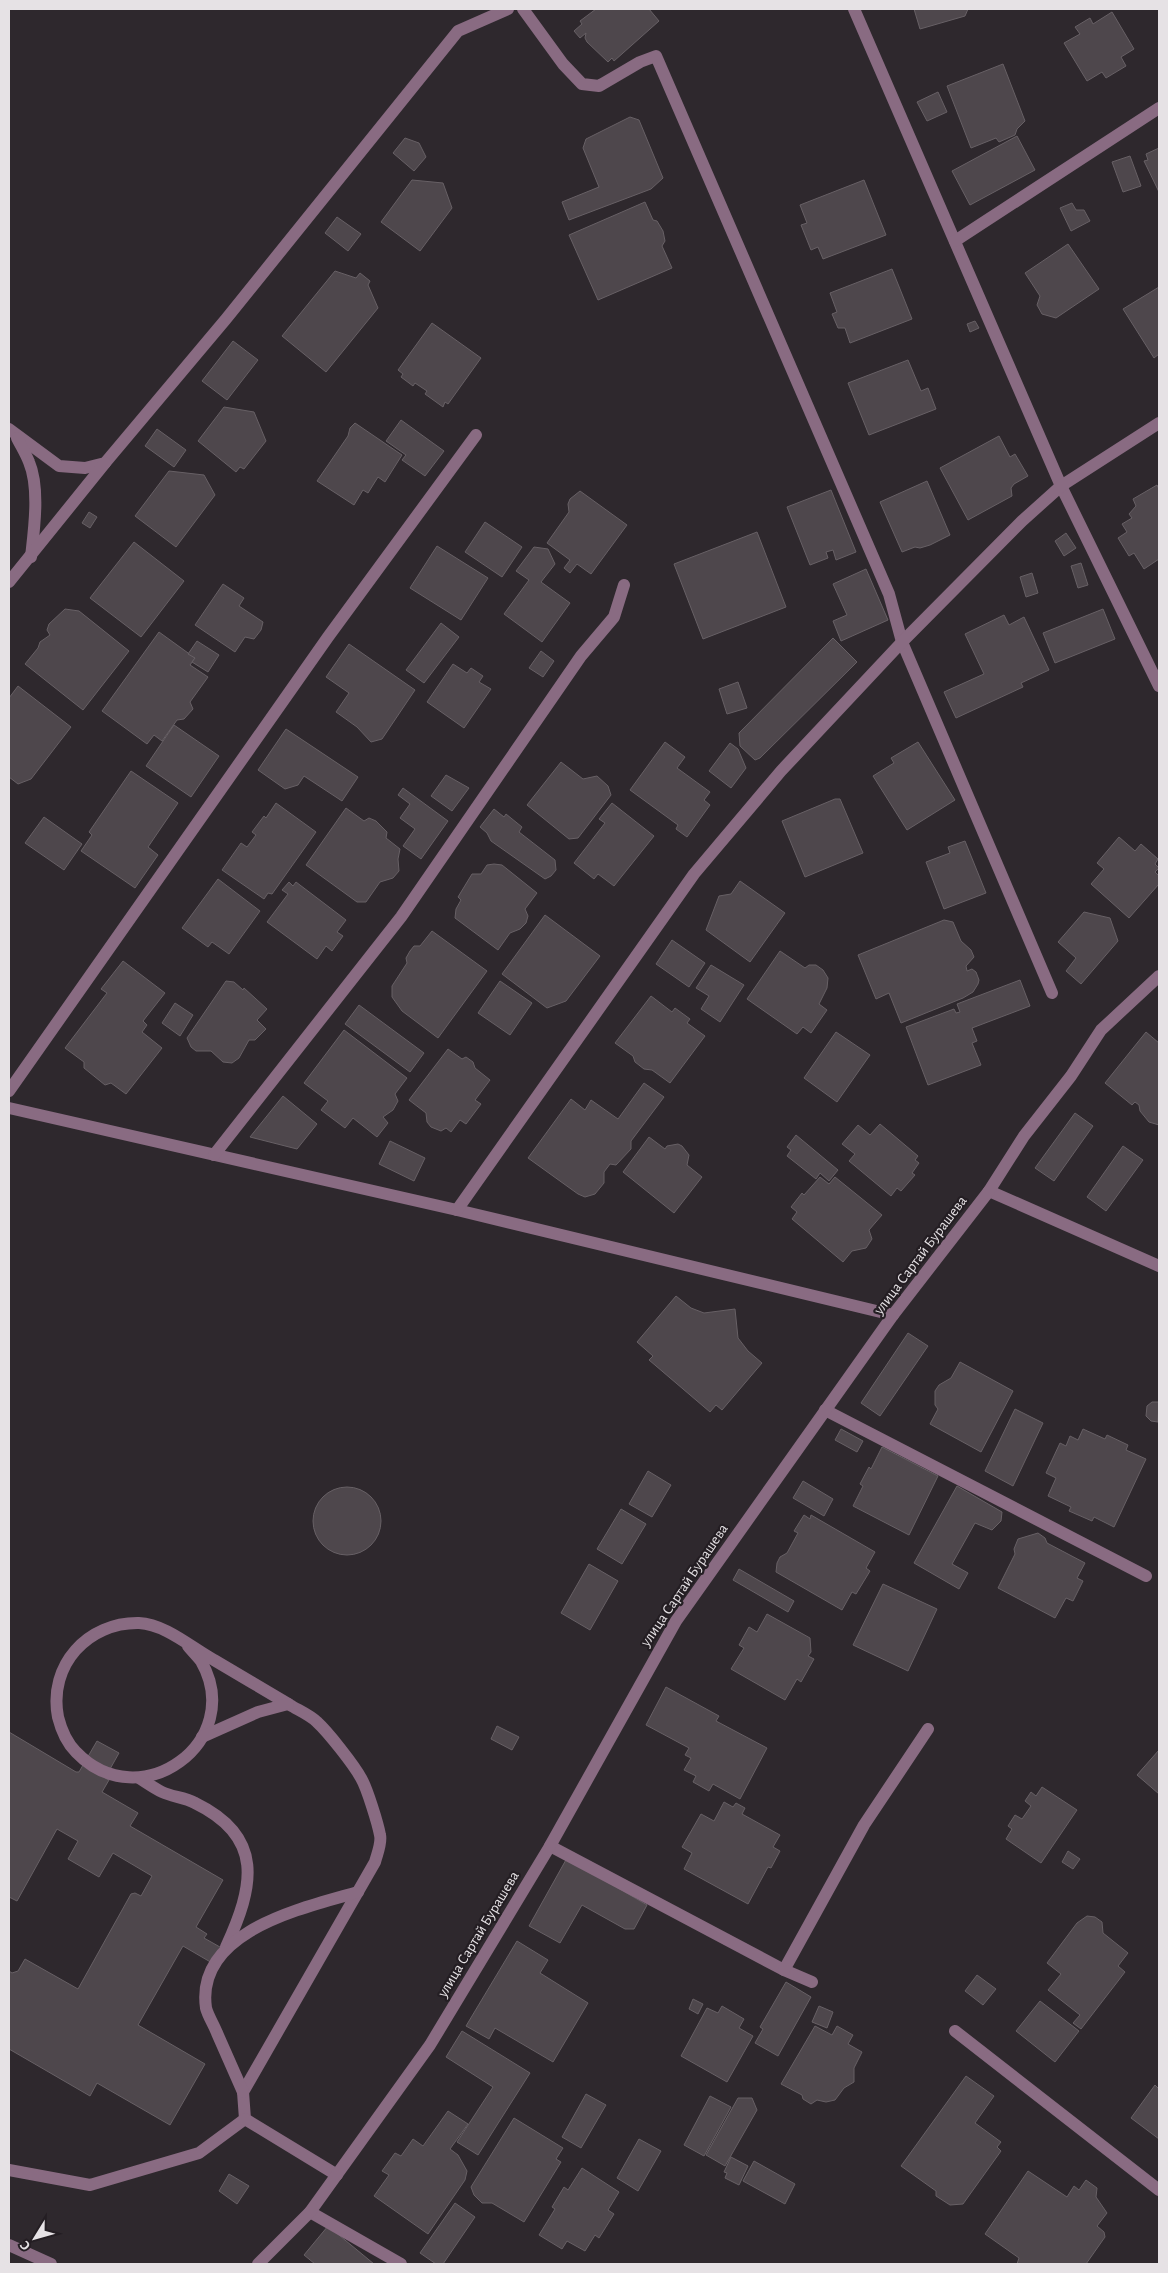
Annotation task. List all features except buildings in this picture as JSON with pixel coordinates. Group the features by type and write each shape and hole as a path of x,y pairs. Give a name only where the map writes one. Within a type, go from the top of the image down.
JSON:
{"street":[{"path":"9,582 105,463 226,319 458,31 508,9"},
{"path":"524,9 563,64 582,84 599,86 656,56 889,594 902,642 1052,993"},
{"path":"854,9 956,240 1061,486 1159,686"},
{"path":"956,240 1159,108"},
{"path":"456,1210 694,874 781,771 902,642 1022,522 1061,486 1159,422"},
{"path":"11,431 59,466 86,468 105,463"},
{"path":"11,431 30,464 34,485 35,506 30,557"},
{"path":"9,1090 328,637 476,435"},
{"path":"214,1155 401,917 581,656 614,618 624,585"},
{"name":"улица Сартай Бурашева","path":"258,2264 310,2212 430,2045 550,1846 676,1621 893,1315 989,1191 1024,1136 1071,1076 1101,1030 1159,976"},
{"path":"9,1108 456,1210 893,1315"},
{"path":"989,1191 1159,1266"},
{"path":"825,1410 1146,1576"},
{"path":"188,1646 201,1661 210,1689 211,1699 209,1718 202,1737 191,1753 176,1766 158,1774 139,1778 120,1777 95,1768 75,1751 61,1728 56,1703 59,1676 72,1653 91,1635 115,1625 142,1623 167,1630 188,1646 316,1720 362,1779 381,1837 375,1862 243,2092"},
{"path":"202,1737 258,1712 288,1704"},
{"path":"784,1970 864,1825 928,1729"},
{"path":"139,1778 163,1792 194,1802 226,1823 243,1843 248,1860 247,1879 234,1929 208,1978 206,2009 243,2092 245,2119"},
{"path":"550,1846 784,1970 812,1982"},
{"path":"226,1947 261,1925 301,1908 358,1892"},
{"path":"955,2031 1159,2190"},
{"path":"245,2119 337,2175"},
{"path":"9,2170 90,2185 199,2154 245,2119"},
{"path":"310,2212 401,2264"},
{"path":"9,2245 51,2264"}]}
